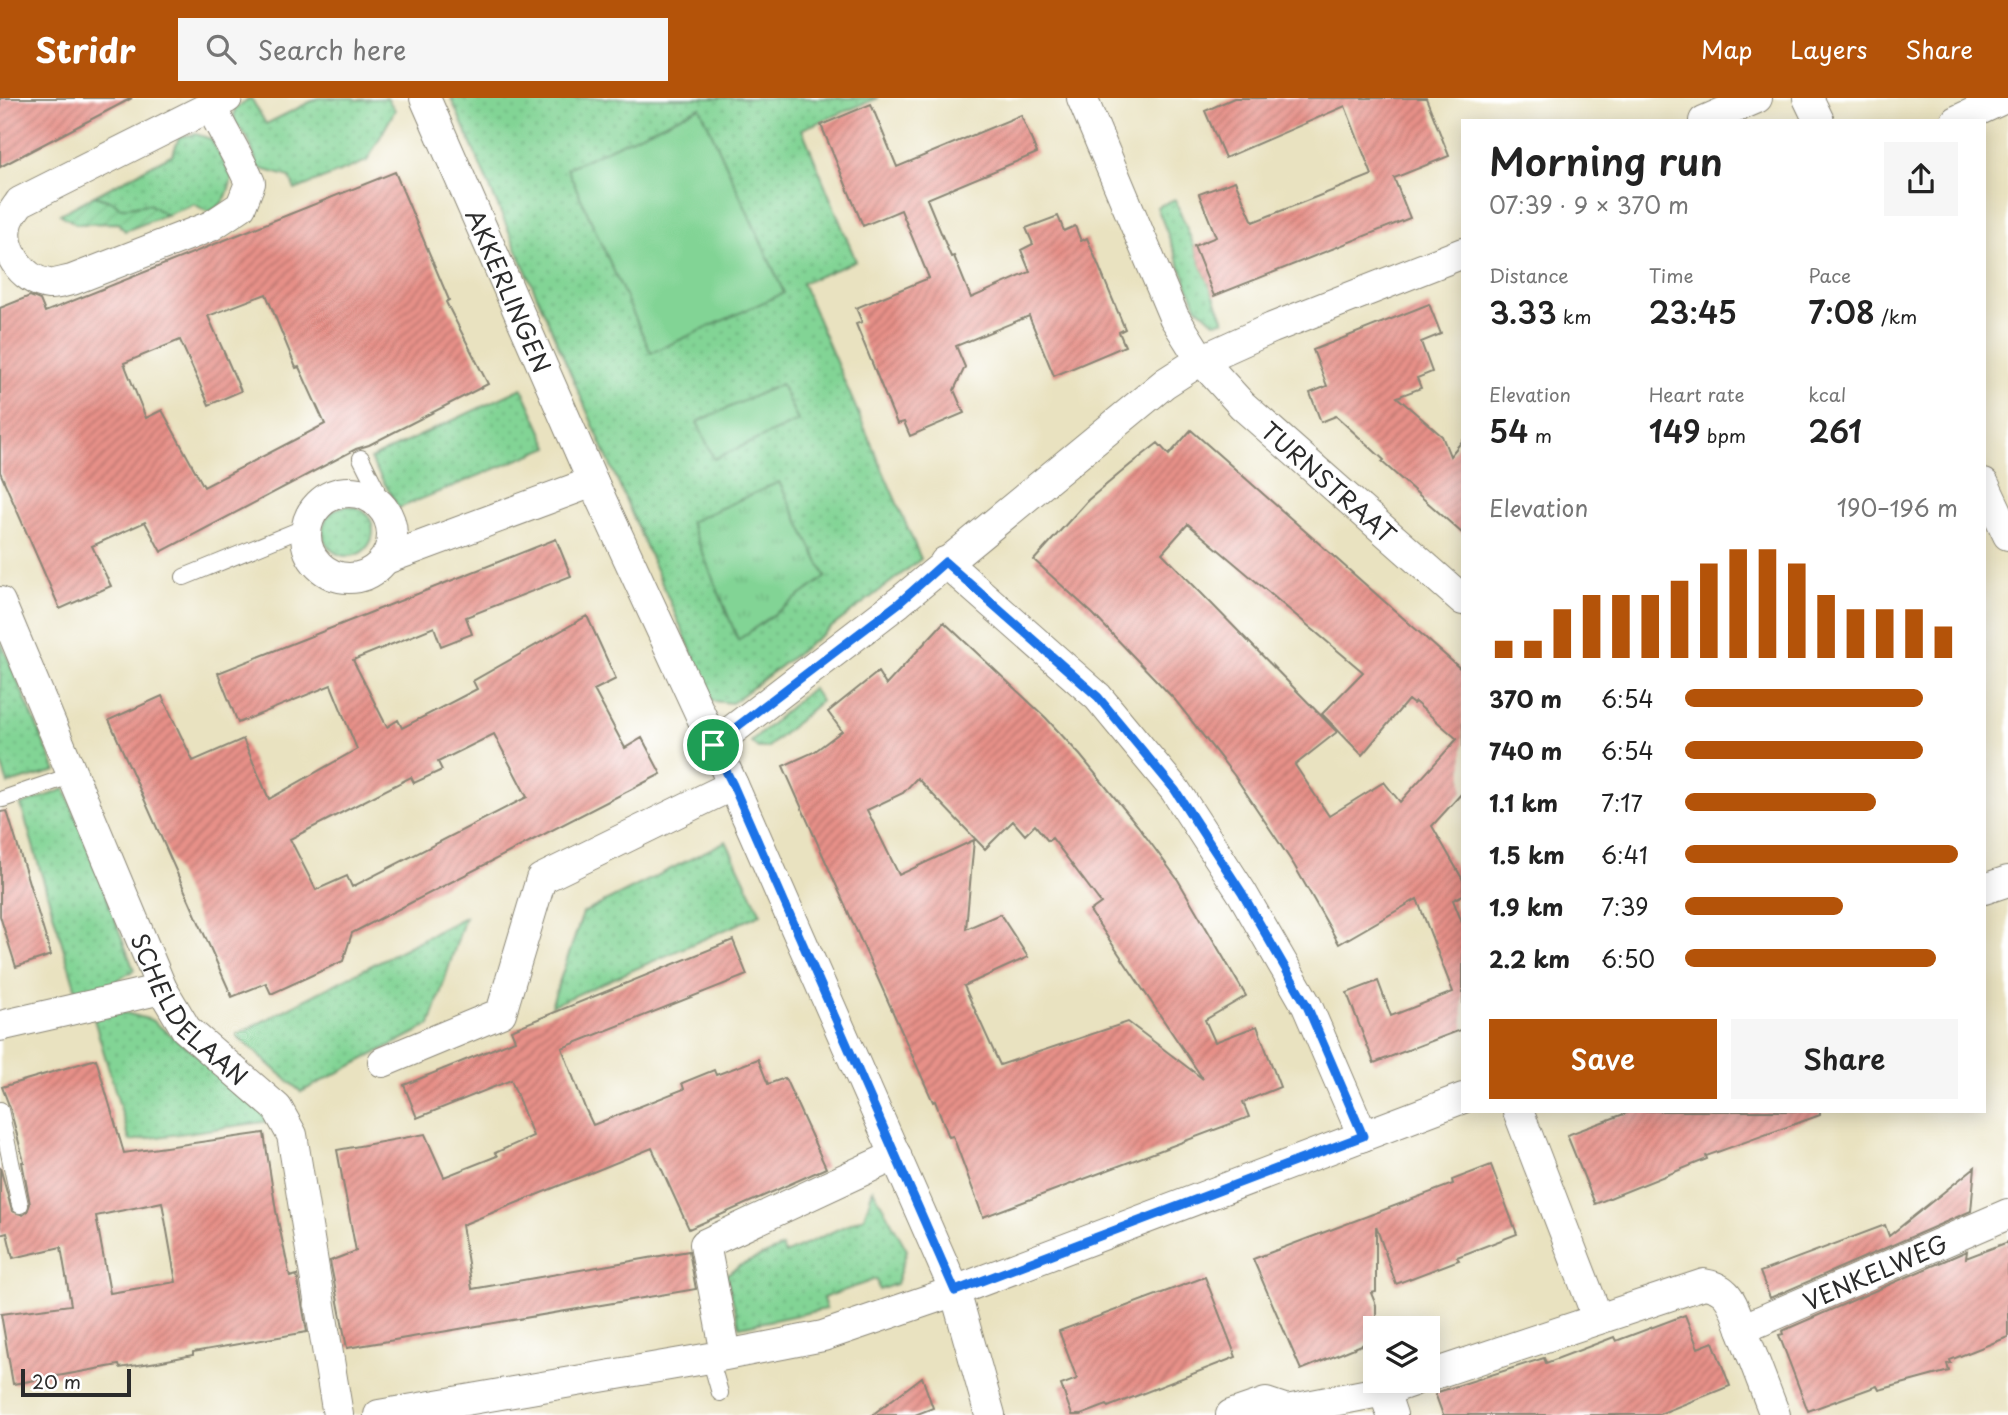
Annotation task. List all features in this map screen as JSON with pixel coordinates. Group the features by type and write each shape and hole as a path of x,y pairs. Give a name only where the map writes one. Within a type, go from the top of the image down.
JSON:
{"street":[{"name":"AKKERLINGEN","path":"425,98 593,482 733,785 955,1291 990,1415"},
{"name":"TURNSTRAAT","path":"1082,98 1174,317 1201,360 1242,405 1461,598"},
{"path":"1709,119 1757,98"},
{"path":"1808,98 1818,119"},
{"path":"1960,119 2005,98"},
{"path":"219,102 225,136 239,154 250,183 241,206 211,226 72,280 50,284 30,278 14,263 5,240 8,222 20,202 219,102"},
{"path":"713,745 899,603 945,562 1165,383 1201,360 1272,328 1461,254"},
{"path":"386,559 393,532 390,518 382,506 371,497 358,492 331,495 319,503 311,514 306,527 310,556 320,568 332,576 358,578 369,574 386,559 593,482"},
{"path":"1986,488 2008,535"},
{"path":"945,562 1098,697 1175,790 1242,893 1307,1006 1363,1136"},
{"name":"SCHELDELAAN","path":"1,606 162,989 186,1029 277,1108 292,1135 338,1415"},
{"path":"383,1062 501,1013 541,879 733,785"},
{"path":"1986,888 2008,881"},
{"path":"0,1026 162,989"},
{"path":"383,1415 823,1336 955,1291 1461,1099"},
{"path":"1519,1113 1598,1319"},
{"path":"718,1356 705,1244 896,1155"},
{"name":"VENKELWEG","path":"1742,1329 2008,1214"},
{"path":"1440,1372 1704,1284 1714,1285 1729,1296 1775,1415"},
{"path":"1231,1415 1266,1403 1287,1410 1388,1403"}],"lane":[{"path":"362,458 376,488 371,497"},
{"path":"184,577 306,527"},
{"path":"3,799 73,775"},
{"path":"0,1110 20,1205"},
{"path":"718,1356 720,1393"}],"green space":[{"path":"251,98 266,124 318,98 387,98 395,110 367,161 295,190 290,177 258,168 248,139 234,119 235,109"},
{"path":"451,98 878,98 802,129 856,261 802,283 921,559 732,703 713,701"},
{"path":"700,107 784,293 651,353 567,168"},
{"path":"196,134 211,139 232,178 225,199 219,206 208,212 194,204 167,215 149,204 121,208 113,202 94,196 173,154 179,137"},
{"path":"94,196 113,202 121,208 149,204 166,215 125,231 118,223 76,224 60,214"},
{"path":"1175,199 1224,321 1214,322 1196,306 1157,207"},
{"path":"781,384 798,421 714,459 697,422"},
{"path":"522,388 549,447 399,508 370,459"},
{"path":"779,482 826,577 738,640 690,522"},
{"path":"348,506 366,513 373,531 366,549 348,556 330,549 323,531 330,513"},
{"path":"0,640 56,771 8,784 0,760"},
{"path":"812,688 821,701 767,748 758,748 751,742"},
{"path":"65,789 134,970 99,992 78,997 21,805"},
{"path":"726,841 761,914 551,1006 583,913"},
{"path":"465,917 430,1025 301,1092 236,1035"},
{"path":"126,1013 151,1020 258,1102 270,1121 130,1141 94,1019 108,1014"},
{"path":"873,1189 907,1250 896,1284 879,1290 876,1279 823,1298 826,1309 740,1327 726,1275 739,1266 782,1247 785,1254 864,1217"}],"building":[{"path":"0,98 132,98 0,167"},
{"path":"1234,98 1426,98 1449,156 1394,178 1410,218 1214,296 1194,246 1216,237 1199,194 1235,181 1253,222 1372,175 1345,106 1225,158 1205,111"},
{"path":"871,104 897,167 1021,115 1037,153 927,199 951,257 954,256 971,298 1030,272 1021,250 1033,244 1026,228 1058,216 1064,231 1075,226 1081,241 1087,238 1125,329 1119,332 1125,346 1054,376 1029,316 956,346 965,367 954,390 964,413 910,436 904,422 897,424 856,324 862,322 856,308 929,278 901,210 863,226 821,125"},
{"path":"395,172 449,300 446,302 488,384 369,445 356,449 161,552 145,522 92,546 111,586 60,609 0,472 0,308 30,296 40,300 45,312","holes":["266,294 296,368 299,367 325,424 204,487 162,410 146,418 124,363 180,340 209,405 241,391 208,316"]},
{"path":"1429,304 1441,334 1421,342 1432,372 1417,378 1421,388 1397,397 1442,436 1450,456 1461,442 1461,532 1382,462 1384,460 1336,416 1321,422 1310,393 1327,386 1313,350"},
{"path":"1191,430 1461,669 1461,794 1432,826 1461,877 1461,896 1453,900 1461,920 1461,1030 1374,1063 1347,993 1378,981 1391,1016 1453,992 1417,899 1339,944 1294,865 1234,775 1175,700 1093,614 1034,560 1088,500 1158,443 1169,455","holes":["1188,524 1363,672 1322,714 1362,755 1408,700 1413,704 1415,702 1457,739 1400,802 1384,782 1329,816 1295,765 1337,732 1162,553"]},
{"path":"556,539 571,576 466,617 472,634 441,646 434,627 353,660 387,727 398,720 402,728 477,689 473,681 587,616 616,679 594,690 625,748 642,738 661,774 352,933 343,961 271,994 266,983 232,997 109,720 162,696 193,761 243,739 269,799 357,749 331,685 238,723 218,673","holes":["494,734 527,797 352,887 347,876 316,890 290,839 411,777 414,783 442,770 438,762"]},
{"path":"944,622 1046,718 1080,755 1178,880 1246,996 1205,1020 1215,1042 1257,1026 1280,1087 1243,1102 1249,1117 983,1217 953,1136 949,1137 783,766 814,752 842,731 828,712 878,672 886,685","holes":["917,778 985,849 1013,821 1025,835 1035,825 1048,841 1052,838 1101,903 1090,911 1203,1079 1128,1022 1000,1065 964,986 1028,957 1000,914 966,929 974,840 899,875 867,810 903,793"]},
{"path":"7,811 51,955 16,967 0,916 0,812"},
{"path":"733,940 747,975 562,1048 585,1108 593,1125 684,1089 682,1083 714,1070 716,1075 758,1059 768,1084 785,1078 826,1168 689,1229 652,1148 462,1225 472,1289 689,1251 696,1289 347,1348 330,1261 356,1251 337,1150 425,1134 444,1177 497,1156 495,1153 533,1136 511,1080 417,1118 404,1085 515,1040 511,1030"},
{"path":"96,1059 124,1153 264,1133 290,1277 297,1275 307,1332 193,1352 193,1355 157,1362 120,1368 119,1365 13,1384 1,1314 71,1305 61,1247 13,1258 7,1233 0,1235 0,1167 12,1211 23,1215 30,1204 24,1162 2,1087","holes":["162,1202 176,1282 110,1293 96,1216"]},
{"path":"1627,1113 1820,1113 1706,1156 1707,1159 1595,1204 1567,1135"},
{"path":"1491,1165 1517,1234 1396,1284 1376,1226 1376,1292 1371,1293 1376,1305 1376,1316 1363,1316 1363,1344 1301,1370 1253,1259 1453,1184 1452,1180"},
{"path":"1975,1167 1971,1211 1770,1298 1760,1272 1885,1225 1889,1236"},
{"path":"2008,1242 2008,1337 1950,1360 1951,1363 1947,1364 1949,1371 1879,1390 1877,1386 1808,1411 1779,1335 1783,1334 1782,1331 1967,1251 1966,1258"},
{"path":"1205,1277 1236,1357 1108,1407 1107,1405 1081,1415 1072,1415 1061,1385 1077,1379 1059,1331"},
{"path":"1685,1315 1698,1348 1713,1342 1730,1386 1657,1415 1443,1415 1435,1393 1544,1358 1546,1363 1614,1337 1616,1341"},
{"path":"922,1377 933,1408 915,1415 872,1415"}],"route":[{"path":"945,562 1098,697 1175,790 1242,893 1307,1006 1363,1136 955,1291 713,745 899,603 945,562"}]}
